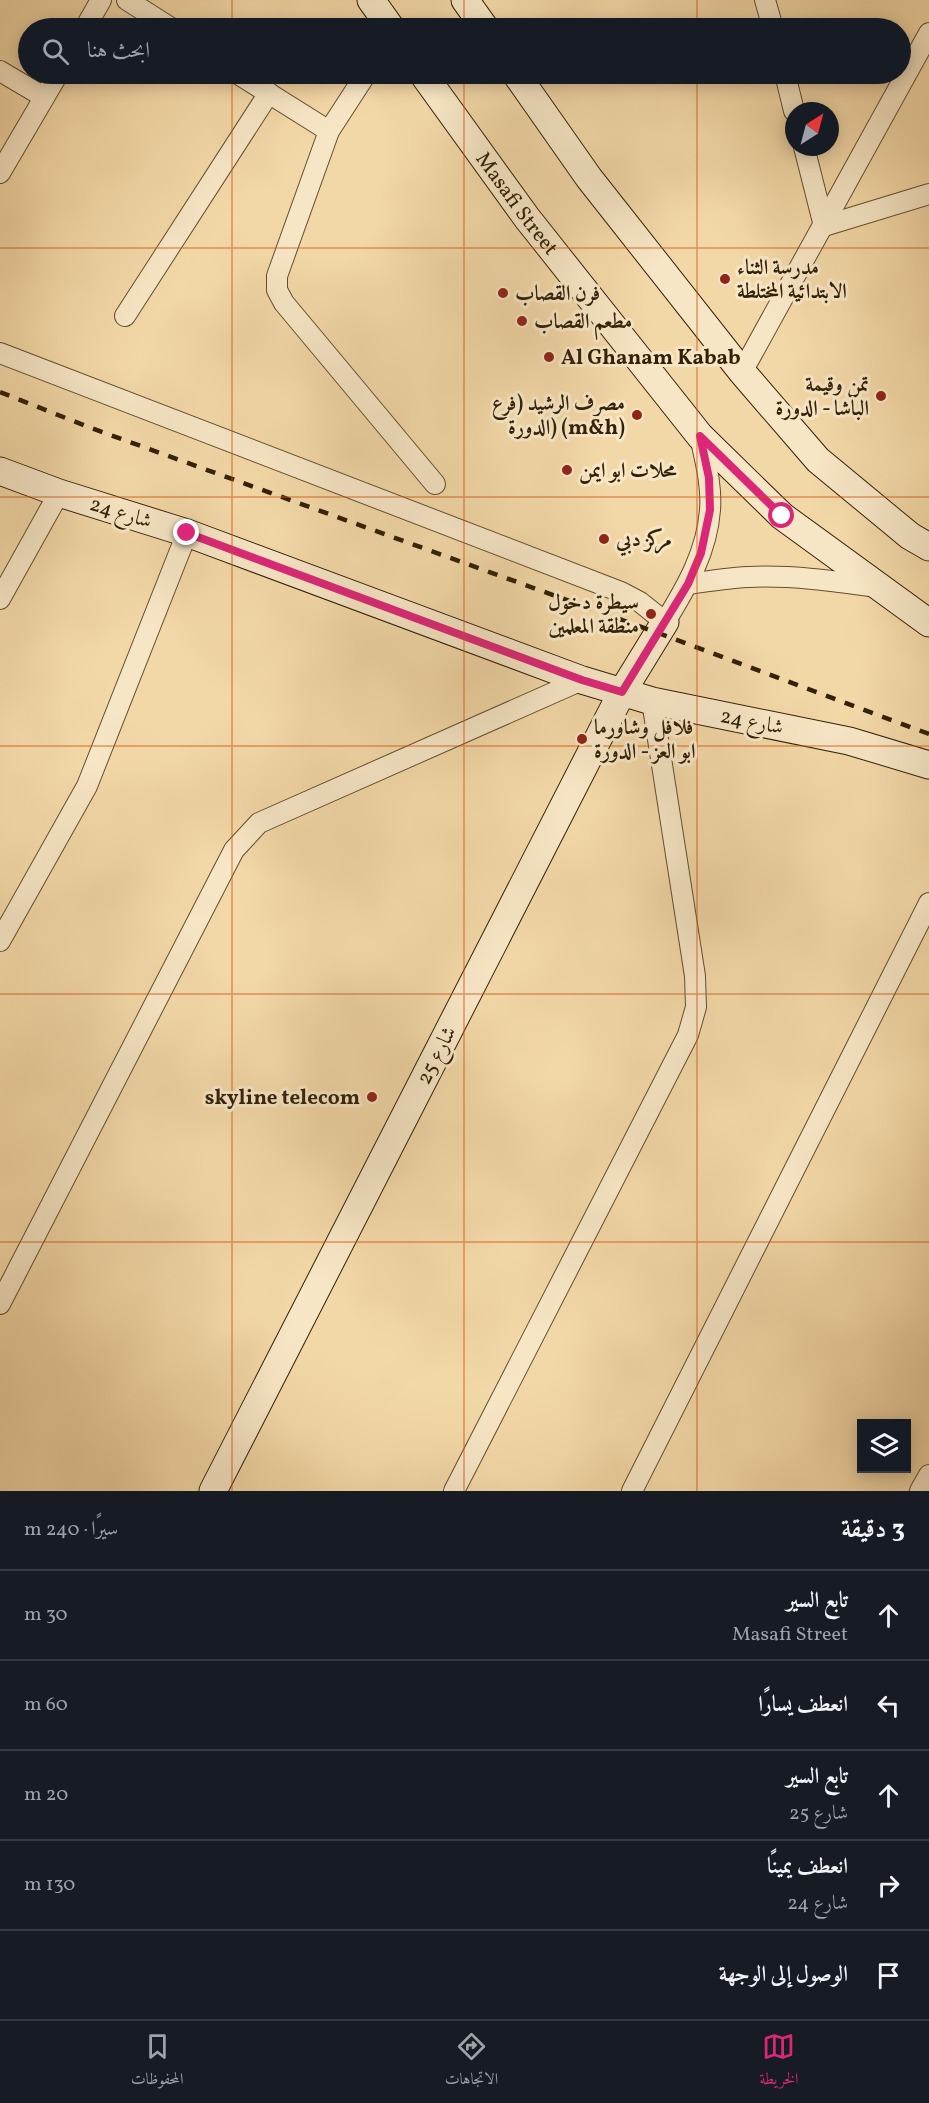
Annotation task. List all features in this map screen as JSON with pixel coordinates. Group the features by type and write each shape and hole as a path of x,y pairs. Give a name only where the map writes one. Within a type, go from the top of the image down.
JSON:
{"street":[{"path":"90,18 101,0"},
{"path":"128,0 156,18"},
{"path":"371,0 384,18"},
{"path":"465,0 478,18"},
{"path":"765,0 770,18"},
{"path":"911,66 929,33"},
{"path":"0,71 18,82"},
{"path":"22,84 44,97"},
{"path":"0,173 52,84"},
{"path":"254,84 329,130"},
{"path":"359,84 329,130 277,276 277,290 284,303 435,484"},
{"name":"Masafi Street","path":"430,84 526,218 700,436 782,516 929,624"},
{"path":"523,84 589,178 742,372 818,460 910,536 929,547"},
{"path":"787,84 792,102"},
{"path":"742,372 901,84"},
{"path":"125,316 268,93"},
{"path":"806,156 824,226"},
{"path":"824,226 929,194"},
{"path":"0,353 621,591 640,602 665,622 688,584 701,553 710,510 709,478 700,436"},
{"name":"شارع 24","path":"0,471 59,494 187,533 582,680 652,701 849,741 929,765"},
{"path":"0,599 59,494"},
{"path":"0,941 87,786 187,533"},
{"path":"688,584 746,577 781,577 879,587"},
{"name":"شارع 25","path":"213,1491 622,692 665,622"},
{"path":"0,1304 234,850 259,823 582,680"},
{"path":"454,1491 688,1035 696,1007 695,976 652,701"},
{"path":"632,1491 929,903"},
{"path":"920,1491 929,1475"}],"railway":[{"path":"0,392 91,428 658,633 929,734"}],"place":[{"name":"مدرسة الثناء الابتدائية المختلطة","path":"725,279"},
{"name":"فرن القصاب","path":"503,293"},
{"name":"مطعم القصاب","path":"522,321"},
{"name":"Al Ghanam Kabab","path":"549,357"},
{"name":"تمن وقيمة الباشا - الدورة","path":"881,396"},
{"name":"مصرف الرشيد (فرع الدورة) (m&h)","path":"637,415"},
{"name":"محلات ابو ايمن","path":"567,470"},
{"name":"مركز دبي","path":"604,539"},
{"name":"سيطرة دخول منطقة المعلمين","path":"651,614"},
{"name":"فلافل وشاورما ابو العز - الدورة","path":"582,739"},
{"name":"skyline telecom","path":"372,1097"}],"route":[{"path":"187,533 582,680 622,692 688,584 701,553 710,510 709,478 700,436 782,516"}]}
